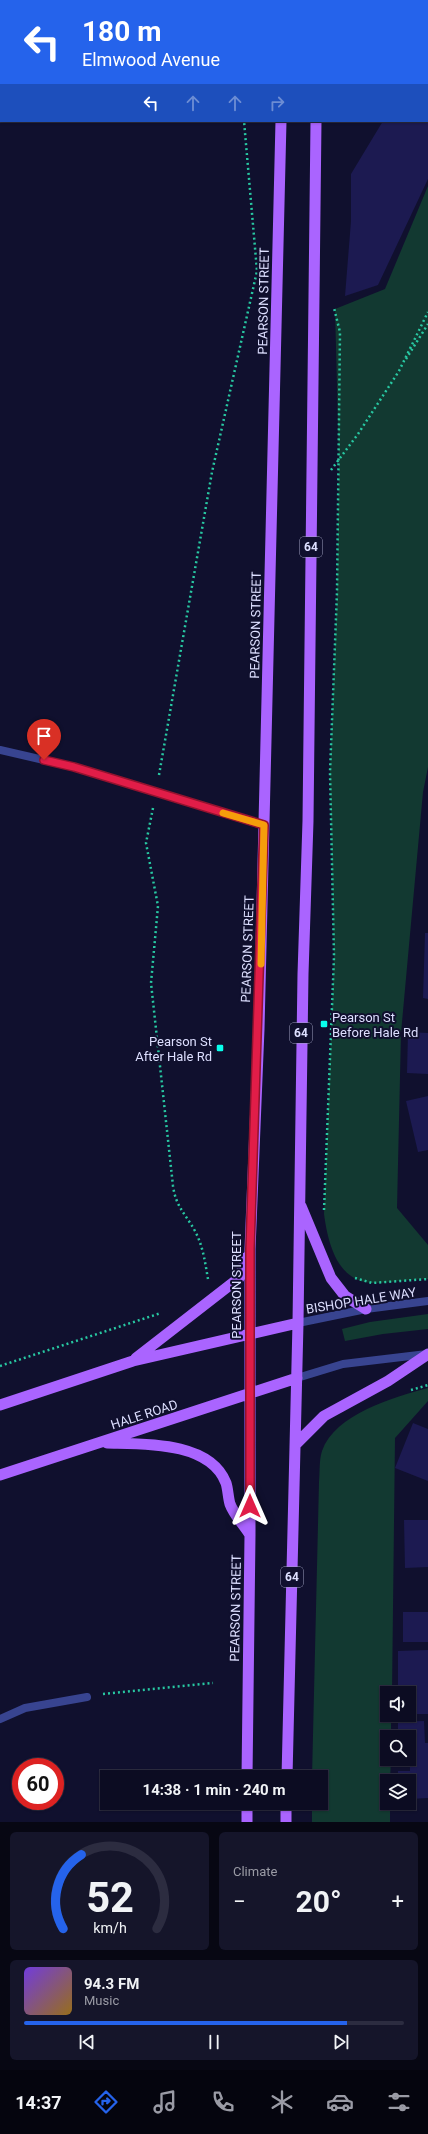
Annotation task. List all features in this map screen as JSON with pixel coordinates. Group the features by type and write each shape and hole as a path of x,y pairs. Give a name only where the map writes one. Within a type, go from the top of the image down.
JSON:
{"main road":[{"name":"PEARSON STREET","path":"247,1770 250,1535 250,1249 264,825 281,122"},
{"name":"64","path":"287,1770 297,1378 302,974 308,821 316,122"},
{"path":"300,1202 331,1278 345,1296 366,1309"},
{"path":"133,1361 239,1278 250,1249"},
{"path":"0,1406 133,1361 298,1323"},
{"path":"295,1445 324,1416 388,1381 428,1354"},
{"name":"HALE ROAD","path":"0,1476 297,1378"},
{"path":"98,1443 153,1444 188,1451 213,1464 226,1482 230,1505 250,1535"},
{"path":"247,1810 247,1822"},
{"path":"286,1810 286,1822"}],"street":[{"path":"0,750 74,767 264,825"},
{"name":"BISHOP HALE WAY","path":"298,1323 366,1309 428,1301"},
{"path":"297,1378 343,1364 428,1354"},
{"path":"0,1719 25,1708 87,1697"}],"path":[{"path":"214,1297 209,1288 203,1251 195,1231 175,1201 151,983 158,906 146,843 212,472 257,271 244,122"},
{"path":"324,1214 334,956 330,772 337,592 339,460 340,332 333,304"},
{"path":"398,371 428,312"},
{"path":"311,495 339,460 428,324"},
{"path":"351,1277 372,1283 428,1279"},
{"path":"0,1366 167,1310"},
{"path":"407,1391 428,1385"},
{"path":"87,1697 126,1690 213,1682"}],"green space":[{"path":"428,186 428,767 423,792 401,1033 397,1208 428,1245 428,1279 372,1283 360,1281 342,1268 336,1259 328,1237 324,1214 334,956 330,772 337,592 339,464 335,309 385,289"},
{"path":"428,1314 428,1329 383,1334 345,1341 342,1329 370,1322"},
{"path":"428,1388 428,1401 395,1438 392,1686 380,1686 380,1722 391,1722 391,1730 380,1730 380,1766 391,1766 390,1774 380,1774 380,1810 390,1810 390,1822 312,1822 312,1810 328,1810 328,1770 312,1770 319,1482 321,1455 329,1438 339,1427 352,1417 399,1396"}],"building":[{"path":"382,122 428,122 428,179 378,285 345,296 351,221 351,174"},
{"path":"425,933 428,933 428,999 423,998"},
{"path":"408,1032 428,1033 428,1074 407,1073"},
{"path":"428,1096 428,1150 418,1152 406,1101"},
{"path":"413,1423 428,1429 428,1481 395,1468"},
{"path":"404,1520 428,1520 428,1567 405,1568"},
{"path":"403,1612 428,1612 428,1642 403,1642"},
{"path":"428,1650 428,1714 416,1714 416,1686 398,1686 398,1651"},
{"path":"424,1721 425,1743 428,1743 428,1798 416,1799 416,1774 398,1774 398,1771 410,1771 410,1766 416,1766 416,1730 398,1730 398,1722"}],"slow traffic":[{"path":"223,813 264,825 261,964"}],"place":[{"name":"Pearson St Before Hale Rd","path":"324,1024"},
{"name":"Pearson St After Hale Rd","path":"220,1048"}],"route":[{"path":"44,760 74,767 264,825 259,1029 250,1249 250,1506"}]}
